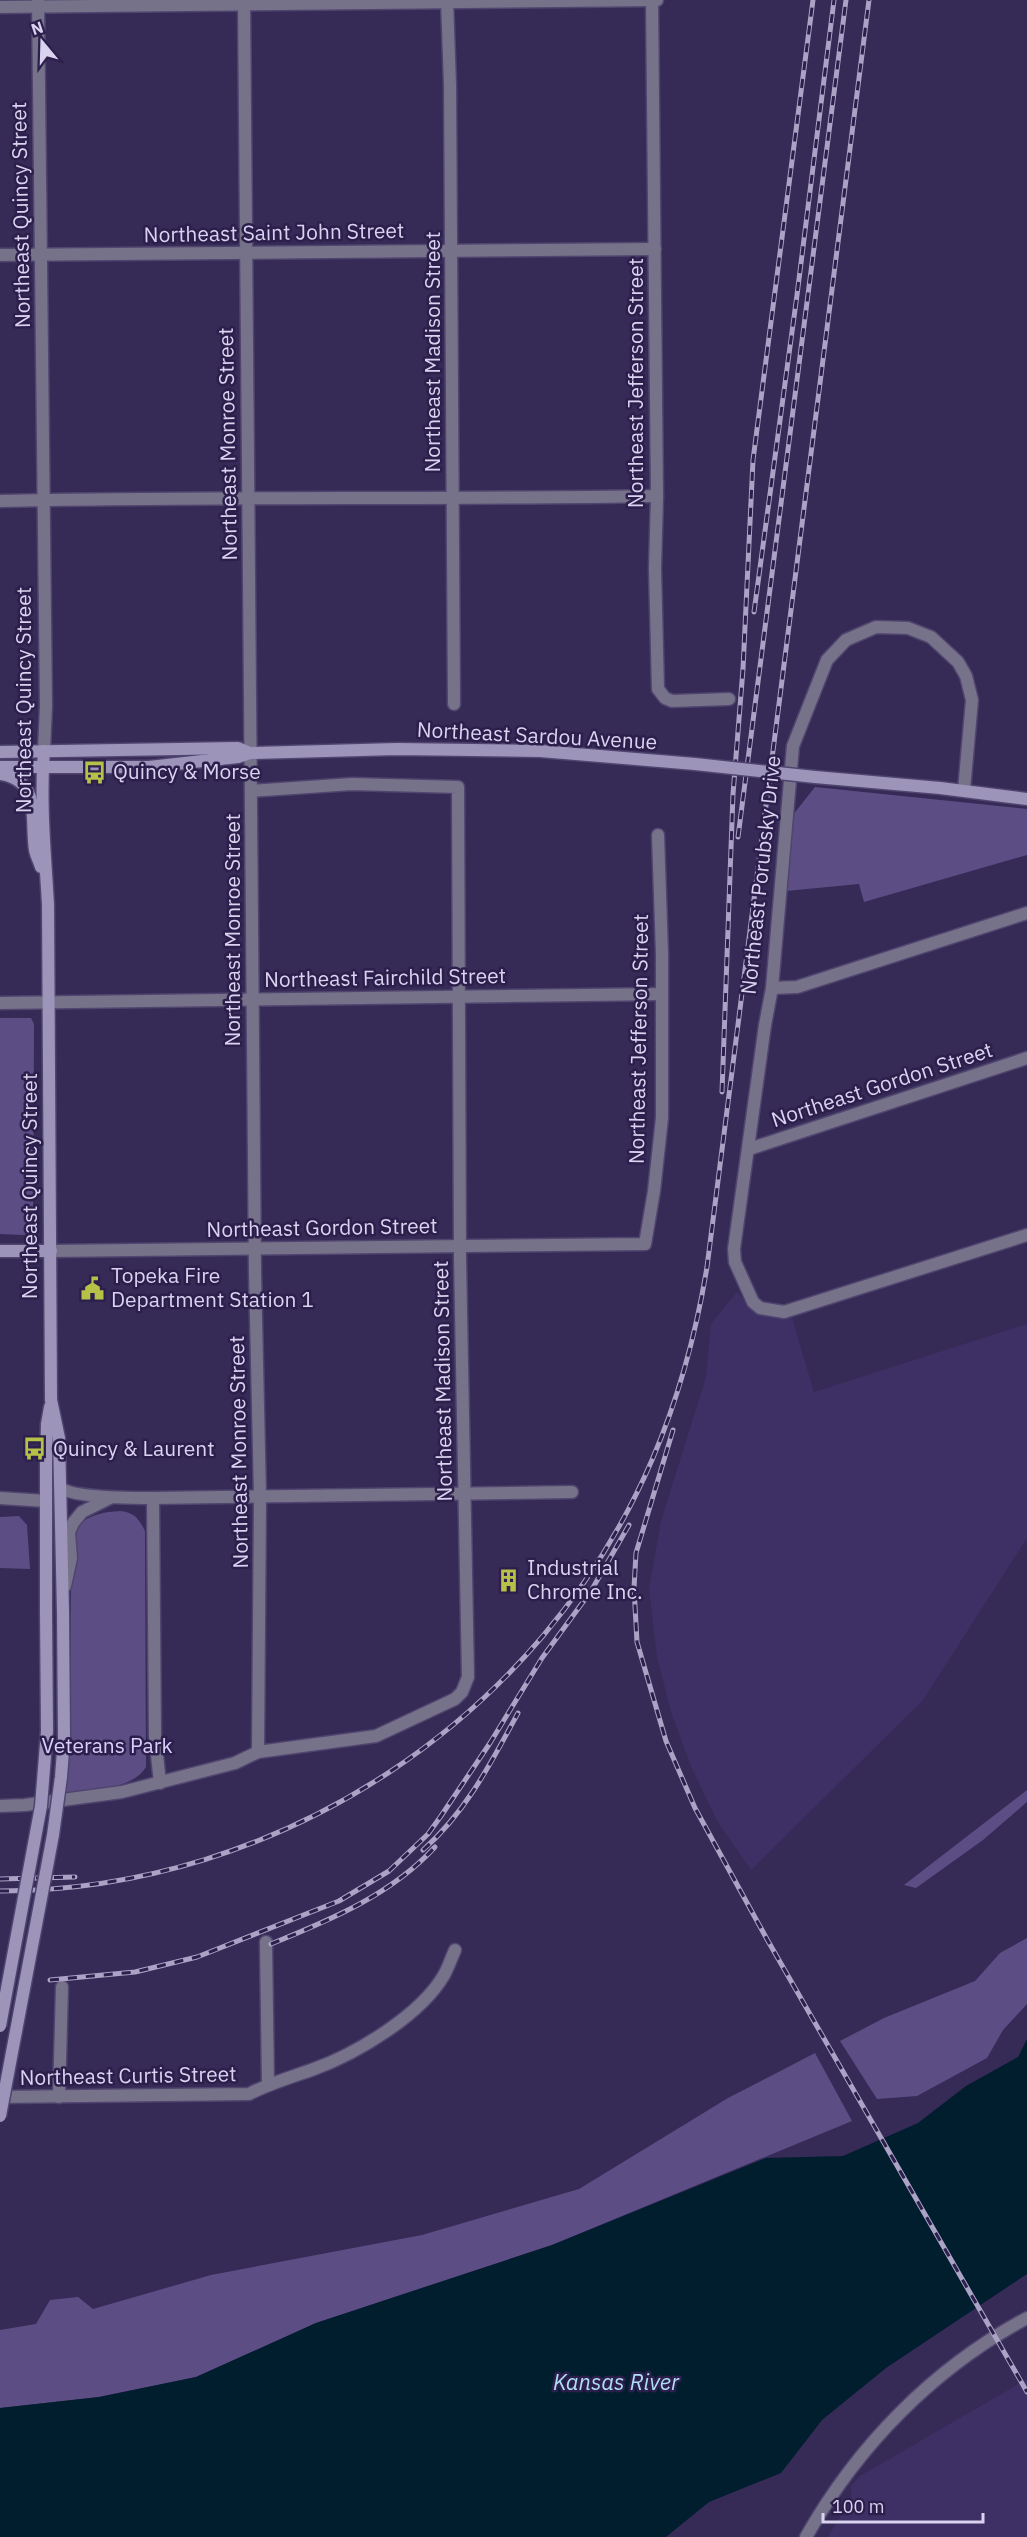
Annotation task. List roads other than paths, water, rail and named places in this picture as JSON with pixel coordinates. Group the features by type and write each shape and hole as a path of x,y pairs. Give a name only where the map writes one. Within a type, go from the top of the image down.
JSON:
{"main road":[{"name":"Northeast Sardou Avenue","path":"0,752 238,748 250,753 323,750 483,750 562,753 964,790 1027,799"},
{"name":"Northeast Quincy Street","path":"0,2025 41,1806 47,1731 46,1502 47,1424 51,1400 51,1251 47,882 43,838 44,751"},
{"path":"0,767 149,767 238,757 250,753"},
{"path":"0,774 23,783 30,796 33,807 35,851 47,882"},
{"name":"Northeast Gordon Street","path":"0,1251 51,1251"},
{"name":"Northeast Quincy Street","path":"0,2116 53,1835 61,1777 64,1728 60,1438 51,1400"}],"street":[{"name":"Northeast Madison Street","path":"447,0 452,251 454,704"},
{"name":"Northeast Jefferson Street","path":"652,0 657,496 655,569 658,689 665,698 672,701 729,699"},
{"path":"0,7 38,3 657,0"},
{"name":"Northeast Monroe Street","path":"244,2 255,1247 260,1496 258,1752"},
{"name":"Northeast Quincy Street","path":"38,3 46,724 44,751"},
{"name":"Northeast Saint John Street","path":"0,255 655,249"},
{"path":"0,501 248,497 452,499 657,496"},
{"name":"Northeast Porubsky Drive","path":"964,790 972,699 966,676 958,662 931,637 908,628 876,627 846,640 827,660 793,746 772,988 734,1249 735,1262 753,1302 760,1308 784,1312 1027,1235"},
{"name":"Northeast Madison Street","path":"251,791 352,784 458,787 461,1246 468,1677 465,1686 455,1699 376,1736 258,1752"},
{"name":"Northeast Jefferson Street","path":"645,1244 661,1134 662,994 658,835"},
{"path":"772,988 797,987 1027,913"},
{"name":"Northeast Fairchild Street","path":"0,1003 662,994"},
{"name":"Northeast Gordon Street","path":"749,1149 1027,1058"},
{"name":"Northeast Gordon Street","path":"51,1251 645,1244"},
{"path":"60,1487 70,1494 110,1498 572,1492"},
{"path":"0,1498 46,1502"},
{"path":"63,1607 70,1558 69,1532 82,1512 110,1498"},
{"path":"153,1498 155,1736 160,1783"},
{"path":"0,1806 75,1799 160,1783 235,1763 258,1752"},
{"path":"266,1942 268,2084"},
{"name":"Northeast Curtis Street","path":"0,2097 249,2094 268,2084 340,2058 386,2031 424,1999 443,1977 455,1950"},
{"path":"59,2097 62,1987"},
{"path":"806,2537 842,2482 896,2417 940,2375 987,2341 1027,2318"}],"water":[{"name":"Kansas River","path":"1027,2039 1027,2274 886,2368 822,2420 781,2473 709,2502 666,2537 0,2537 0,2408 99,2397 196,2377 316,2323 552,2245 766,2158 843,2156 918,2123 966,2086 1018,2057"}],"railway":[{"path":"722,1092 733,794 743,669 753,460 813,0"},
{"path":"754,612 834,0"},
{"path":"738,837 846,0"},
{"path":"0,1891 104,1883 205,1860 301,1822 390,1772 471,1709 543,1636 604,1553 652,1460 686,1365 707,1267 869,0"},
{"path":"673,1430 636,1553 634,1588 637,1642 666,1741 695,1808 768,1941 1027,2392"},
{"path":"50,1980 135,1972 197,1957 339,1901 389,1871 428,1834 441,1816 490,1743 542,1658 591,1591 629,1525"},
{"path":"423,1850 465,1803 518,1713"},
{"path":"271,1944 359,1904 399,1879 435,1847"},
{"path":"0,1879 75,1877"}],"place":[{"name":"Quincy & Morse","path":"95,772"},
{"name":"Topeka Fire Department Station 1","path":"93,1288"},
{"name":"Quincy & Laurent","path":"35,1449"},
{"name":"Industrial Chrome Inc.","path":"509,1580"}],"park label":[{"name":"Veterans Park","path":"107,1746"}]}
